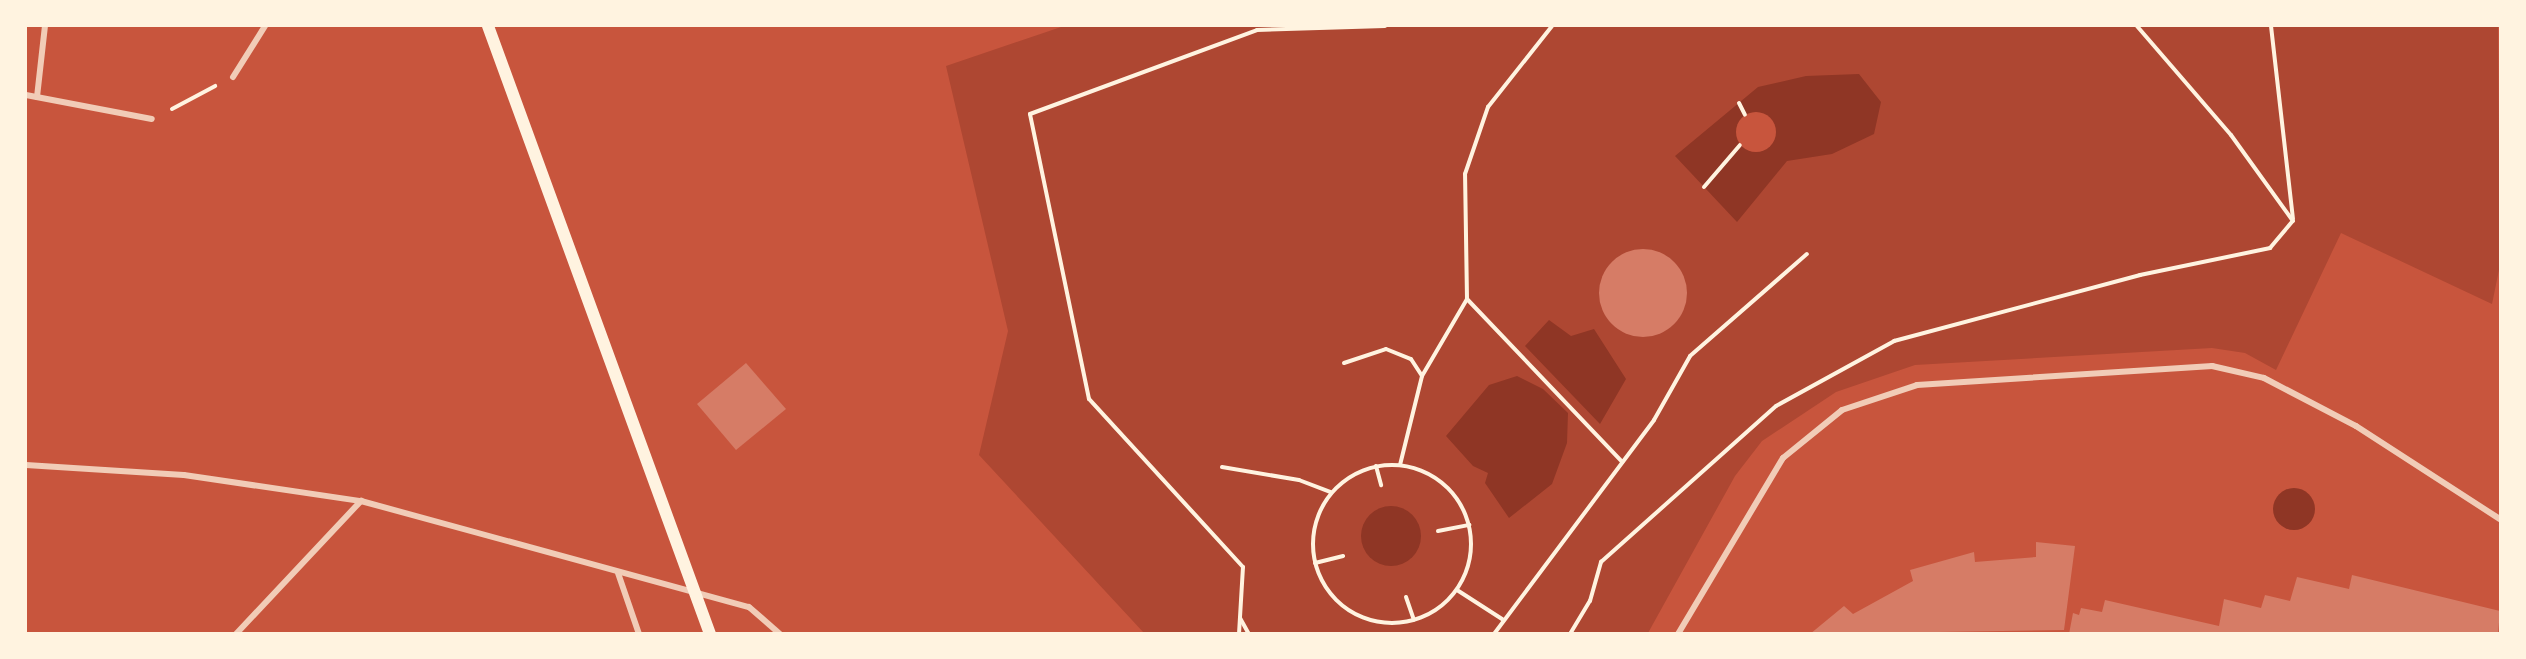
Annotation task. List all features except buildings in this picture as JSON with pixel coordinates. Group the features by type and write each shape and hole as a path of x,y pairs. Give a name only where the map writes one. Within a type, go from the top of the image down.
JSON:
{"main road":[{"path":"488,26 710,633"}],"street":[{"path":"37,97 45,26"},
{"path":"233,77 265,26"},
{"path":"26,95 152,119"},
{"path":"1678,633 1783,458 1842,410 1917,386 2223,368 2264,378 2356,426 2500,519"},
{"path":"26,465 184,475 361,501 618,573 692,589 749,607 780,633"},
{"path":"236,633 361,501"},
{"path":"618,573 639,633"}],"path":[{"path":"1239,633 1243,567 1089,399 1030,114 1257,30 1385,26"},
{"path":"1400,465 1422,376 1467,299 1465,174 1488,107 1552,26"},
{"path":"2138,26 2231,135 2293,221"},
{"path":"1570,633 1590,601 1601,562 1776,406 1894,341 2140,275 2270,248 2293,221 2271,26"},
{"path":"152,119 233,77"},
{"path":"1739,103 1745,115"},
{"path":"1704,187 1740,145"},
{"path":"1494,633 1502,619 1654,420 1690,356 1808,254"},
{"path":"1467,299 1622,462"},
{"path":"1344,363 1386,349 1411,359 1422,376"},
{"path":"1400,465 1444,484 1469,525 1469,559 1456,590 1414,620 1394,623 1353,612 1329,591 1315,563 1318,514 1331,492 1352,475 1376,466 1400,465"},
{"path":"1222,466 1299,480 1331,492"},
{"path":"1376,466 1381,485"},
{"path":"1438,531 1469,525"},
{"path":"1315,563 1343,556"},
{"path":"1456,590 1502,619"},
{"path":"1406,597 1414,620"},
{"path":"1240,617 1249,633"}],"shaded area":[{"path":"1064,26 2498,26 2500,265 2492,304 2341,233 2276,370 2245,353 2212,348 1915,365 1836,392 1762,441 1735,476 1648,633 1144,633 979,455 1008,331 946,66"},
{"path":"1859,74 1881,102 1874,134 1832,154 1787,161 1737,222 1675,156 1758,87 1806,76"},
{"path":"1549,320 1571,336 1594,329 1626,379 1600,424 1525,346"},
{"path":"1517,376 1543,389 1568,413 1567,443 1552,484 1509,518 1485,483 1488,473 1473,466 1446,436 1489,385"},
{"path":"2294,488 2309,494 2315,509 2309,524 2294,530 2279,524 2273,509 2279,494"},
{"path":"1391,506 1403,508 1416,519 1421,536 1419,548 1408,561 1391,566 1379,564 1366,553 1361,536 1363,524 1374,511"}],"pier":[{"path":"1756,112 1764,113 1770,118 1775,124 1775,140 1770,146 1764,151 1756,152 1748,151 1742,146 1737,140 1736,132 1737,124 1742,118 1748,113"}]}
